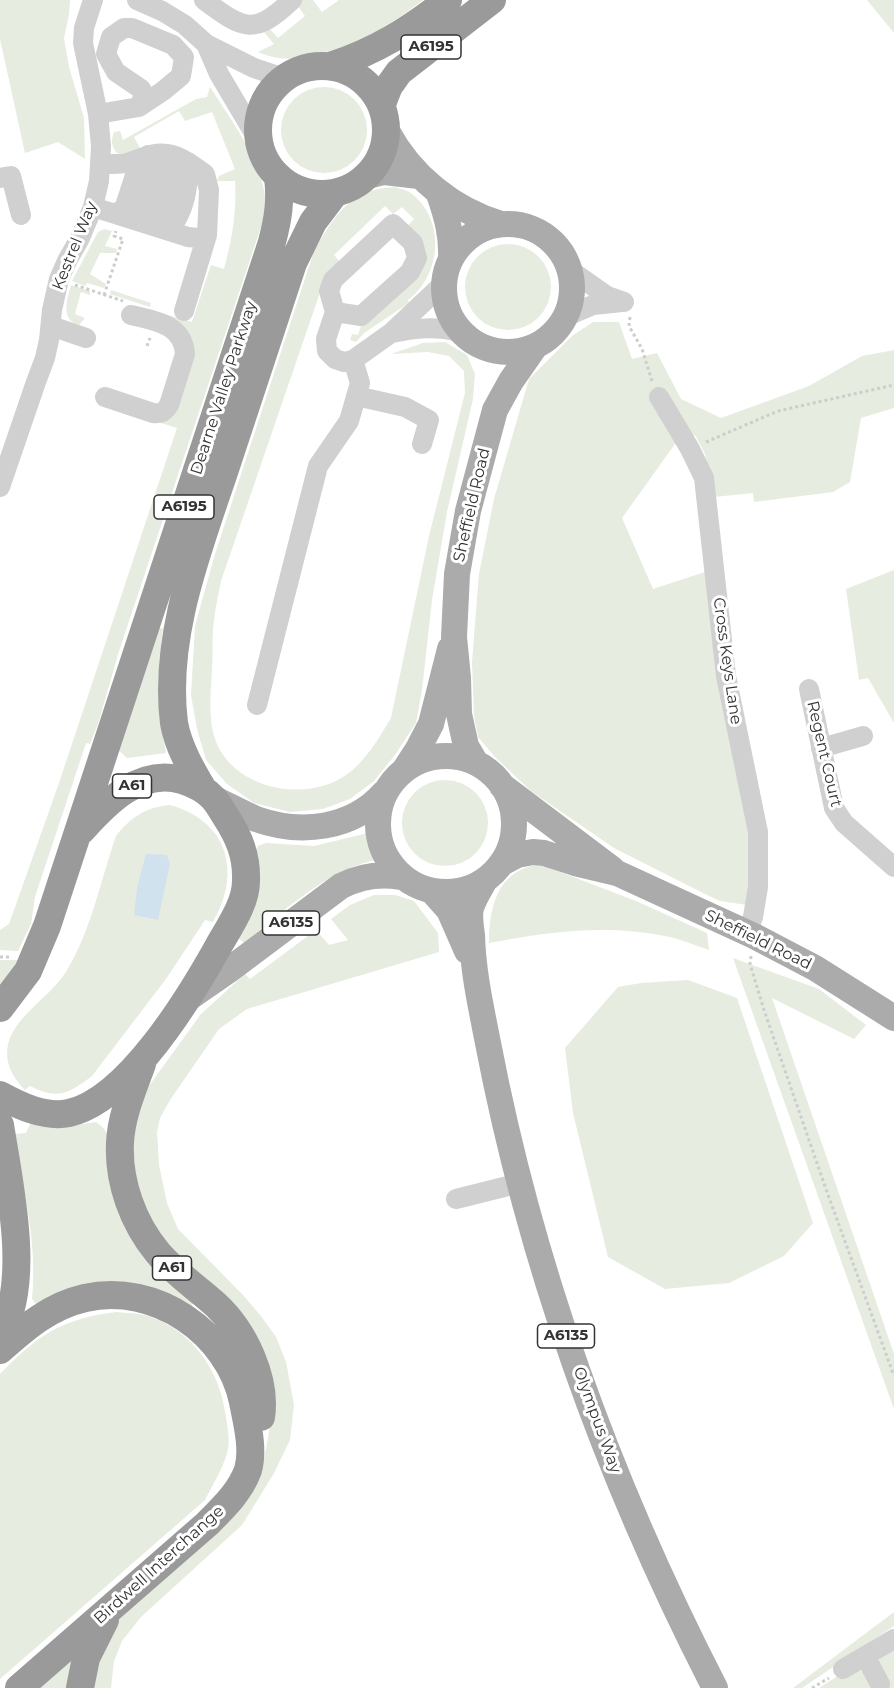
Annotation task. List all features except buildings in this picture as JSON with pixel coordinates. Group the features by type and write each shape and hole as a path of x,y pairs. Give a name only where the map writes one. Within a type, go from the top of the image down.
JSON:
{"highway":[{"name":"A6195","path":"448,0 418,24 388,42 360,56 330,66 306,68 284,78 272,90 262,105 258,122 258,140 265,160 278,177 291,186 320,195 347,190 368,176 382,155 389,86 399,72 492,0"},
{"name":"A6195","path":"330,66 347,70 361,78 373,90 384,118"},
{"name":"Dearne Valley Parkway","path":"77,836 272,242 281,201 278,177"},
{"name":"Dearne Valley Parkway","path":"209,794 179,742 175,725 172,686 180,619 202,538 293,264 313,222 335,193"},
{"name":"A61","path":"0,1008 21,983 35,957 77,836 111,800 142,782 154,778 178,779 209,794 241,844 246,861 246,882 242,902 190,997 144,1059 105,1095 91,1104 68,1113 53,1114 27,1108 0,1095"},
{"name":"A61","path":"144,1059 123,1118 120,1142 128,1197 143,1233 157,1252 166,1263 218,1307 238,1333 250,1354 257,1376 262,1406 258,1435 250,1460"},
{"path":"0,1125 11,1191 16,1278 11,1306 0,1335"},
{"path":"0,1203 15,1240"},
{"name":"Birdwell Interchange","path":"0,1350 46,1313 84,1298 116,1295 169,1308 185,1317 213,1342 234,1373 240,1387 244,1408 250,1460 242,1484 229,1502 207,1524 25,1682"},
{"path":"80,1688 86,1658 111,1607"}],"main road":[{"path":"384,118 400,154 439,194 485,219 501,224 531,228 556,244 570,270 573,285 572,301 567,316 554,335 534,348 509,353 483,348 460,332 447,309 447,271 452,240 449,222 439,194"},
{"path":"368,176 384,172 419,176"},
{"path":"447,271 460,246 472,235 490,226 501,224"},
{"name":"Sheffield Road","path":"483,348 494,380 495,410"},
{"name":"Sheffield Road","path":"476,763 466,746 459,714 454,637 457,574 468,511 495,410 511,381 534,348"},
{"name":"Sheffield Road","path":"405,770 430,724 454,637"},
{"path":"209,794 255,818 273,824 309,828 354,817 373,806 393,780 405,770 426,759 461,758 476,763 489,772 509,798 514,824 509,851 494,871 460,891 433,891 416,886 401,877 387,859 378,838 378,815 384,793"},
{"name":"Sheffield Road","path":"502,786 616,873"},
{"name":"Sheffield Road","path":"494,871 517,855 544,853 616,873 750,934 815,968 893,1015"},
{"name":"Olympus Way","path":"494,871 476,895 471,910 473,965 501,1112 520,1183 568,1343 625,1494 675,1609 715,1688"},
{"name":"A6135","path":"190,997 333,890 354,879 386,874 401,877"},
{"name":"Olympus Way","path":"433,891 449,910 473,965"}],"street":[{"name":"Kestrel Way","path":"0,487 45,358 59,279 93,207 101,164 98,114 83,43 84,28 93,0"},
{"path":"137,0 162,11 184,25 206,44 255,68 284,78"},
{"path":"204,0 239,23 251,26 262,23 292,0"},
{"path":"98,114 139,107 181,75 184,57 173,45 132,28 124,28 111,37 106,54 121,77 141,89 144,95 139,107"},
{"path":"206,44 219,74 258,140"},
{"path":"101,164 130,162 158,155 188,162 205,174 209,190 207,235 184,312"},
{"path":"139,220 158,155"},
{"path":"130,162 136,172 124,209 139,220 176,223 189,181 188,162"},
{"path":"188,237 202,200 205,174"},
{"path":"6,177 21,215"},
{"path":"93,207 188,237 198,238 207,235"},
{"path":"335,312 361,316 410,272 417,258 413,243 393,224 333,280 329,291 335,312 326,339 327,351 334,359 344,362 353,360 391,333 447,271"},
{"path":"567,316 593,305 624,302 607,296 570,270"},
{"path":"105,397 160,414 169,405 186,354 185,346 177,331 170,326 131,315"},
{"path":"51,326 86,338"},
{"path":"391,333 417,328 440,327 460,332"},
{"path":"257,705 318,466 349,421 360,383 353,360"},
{"path":"356,396 405,407 429,420 422,444"},
{"name":"Cross Keys Lane","path":"659,398 690,449 704,478 726,676 758,832 758,887 750,934"},
{"name":"Regent Court","path":"809,689 834,808 844,824 894,867"},
{"path":"821,748 863,736"},
{"path":"456,1199 520,1183"},
{"path":"843,1669 894,1639"},
{"path":"865,1656 880,1684"}],"path":[{"path":"104,295 123,239 114,236 139,220"},
{"path":"629,326 642,349 659,398"},
{"path":"690,449 778,411 894,385"},
{"path":"750,934 750,964 827,1192 894,1376"}],"shaded area":[{"path":"0,0 70,0 64,38 69,67 84,118 85,159 58,142 25,153 0,39"},
{"path":"300,0 313,0 322,12 339,0 423,0 367,37 323,55 279,58 258,52 274,44 264,32 269,28 278,38 305,16 297,5"},
{"path":"867,0 894,0 894,33"},
{"path":"210,87 255,163 265,196 266,212 119,651 98,724 90,744 86,743 35,897 31,924 18,951 0,950 0,930 9,924 58,786 177,428 158,422 191,351 161,318 161,313 192,322 211,265 224,269 233,225 235,181 217,181 219,176 235,169 212,112 185,121 179,111 134,137 140,148 126,158 123,154 117,153 114,148 113,135 114,132 120,131 123,140 196,99 207,97"},
{"path":"324,87 340,91 354,100 363,114 367,130 363,146 354,160 340,169 324,173 308,169 294,160 285,146 281,130 285,114 294,100 308,91"},
{"path":"395,187 412,194 423,205 430,219 435,248 433,263 427,277 419,290 408,300 409,303 364,333 356,342 350,340 352,334 358,335 362,323 411,280 406,228 414,219 402,207 393,214 385,206 334,255 341,263 326,275 221,581 213,636 211,720 214,736 223,754 235,769 270,786 310,789 329,784 353,770 371,749 391,718 429,536 465,393 464,371 449,356 428,352 391,354 423,343 445,342 467,355 475,374 473,399 447,512 432,600 416,723 374,781 350,799 323,809 290,812 254,803 227,784 206,760 191,695 195,626 215,554 314,251 329,226 346,206 366,193"},
{"path":"104,229 112,231 105,246 117,249 116,253 100,253 90,274 106,284 104,288 87,283 85,286 72,281 98,232"},
{"path":"508,244 532,251 544,263 551,287 544,311 532,323 508,330 484,323 472,311 465,287 472,263 484,251"},
{"path":"71,285 90,291 90,295 81,292 75,314 85,318 79,325 69,319 67,314 66,308"},
{"path":"111,290 151,303 150,307 110,294"},
{"path":"593,322 619,322 632,359 657,353 681,399 721,418 809,386 862,356 894,350 894,408 861,418 850,482 833,492 754,502 753,493 714,497 705,454 695,435 675,444 622,518 653,589 708,571 748,824 751,866 747,905 720,901 614,848 531,791 495,757 478,737 474,716 472,662 479,574 494,499 529,379 572,336"},
{"path":"894,570 894,723 868,678 859,680 846,589"},
{"path":"156,626 163,629 159,661 159,691 166,753 127,758 117,749"},
{"path":"445,780 461,784 475,793 484,807 488,823 484,839 475,853 461,862 445,866 429,862 415,853 406,839 402,823 406,807 415,793 429,784"},
{"path":"170,805 190,813 205,823 217,836 224,851 227,885 213,922 205,920 166,979 92,1076 63,1093 48,1093 30,1086 25,1090 16,1080 8,1061 7,1048 14,1031 20,1021 61,979 75,955 89,922 116,836 127,823 140,814"},
{"path":"368,833 375,846 374,860 338,874 305,894 244,943 236,936 254,853 258,846 266,843 314,846"},
{"path":"536,865 547,867 636,901 707,933 709,950 665,936 621,930 555,933 489,943 494,905 504,884 512,875"},
{"path":"374,895 395,895 414,901 438,933 439,952 247,1009 219,1029 160,1118 157,1132 159,1165 167,1203 178,1229 242,1294 276,1337 286,1362 294,1405 290,1440 273,1475 242,1525 141,1617 122,1641 114,1661 111,1688 87,1688 102,1638 262,1466 270,1419 270,1390 159,1238 135,1184 133,1125 146,1090 201,1014 245,974 250,979 316,930 329,945 348,940 331,919 350,905"},
{"path":"733,958 819,989 866,1025 854,1039 772,998 894,1354 894,1409"},
{"path":"0,960 23,960 0,988"},
{"path":"688,980 737,998 813,1223 784,1256 729,1283 665,1289 608,1257 573,1113 565,1048 618,987"},
{"path":"31,1122 70,1126 96,1122 104,1129 108,1145 196,1300 190,1308 36,1304 32,1299 31,1237 14,1134 26,1133"},
{"path":"116,1312 144,1315 163,1322 190,1341 200,1353 209,1366 222,1396 229,1445 226,1456 205,1500 0,1679 0,1374 39,1339 65,1324"},
{"path":"894,1612 894,1626 802,1688 793,1688"},
{"path":"77,1646 70,1688 29,1688"},
{"path":"894,1649 894,1688 878,1688 880,1657"},
{"path":"854,1669 867,1673 875,1688 819,1688 847,1670"}],"water":[{"path":"146,854 167,855 170,864 158,920 134,915 137,888"}]}
